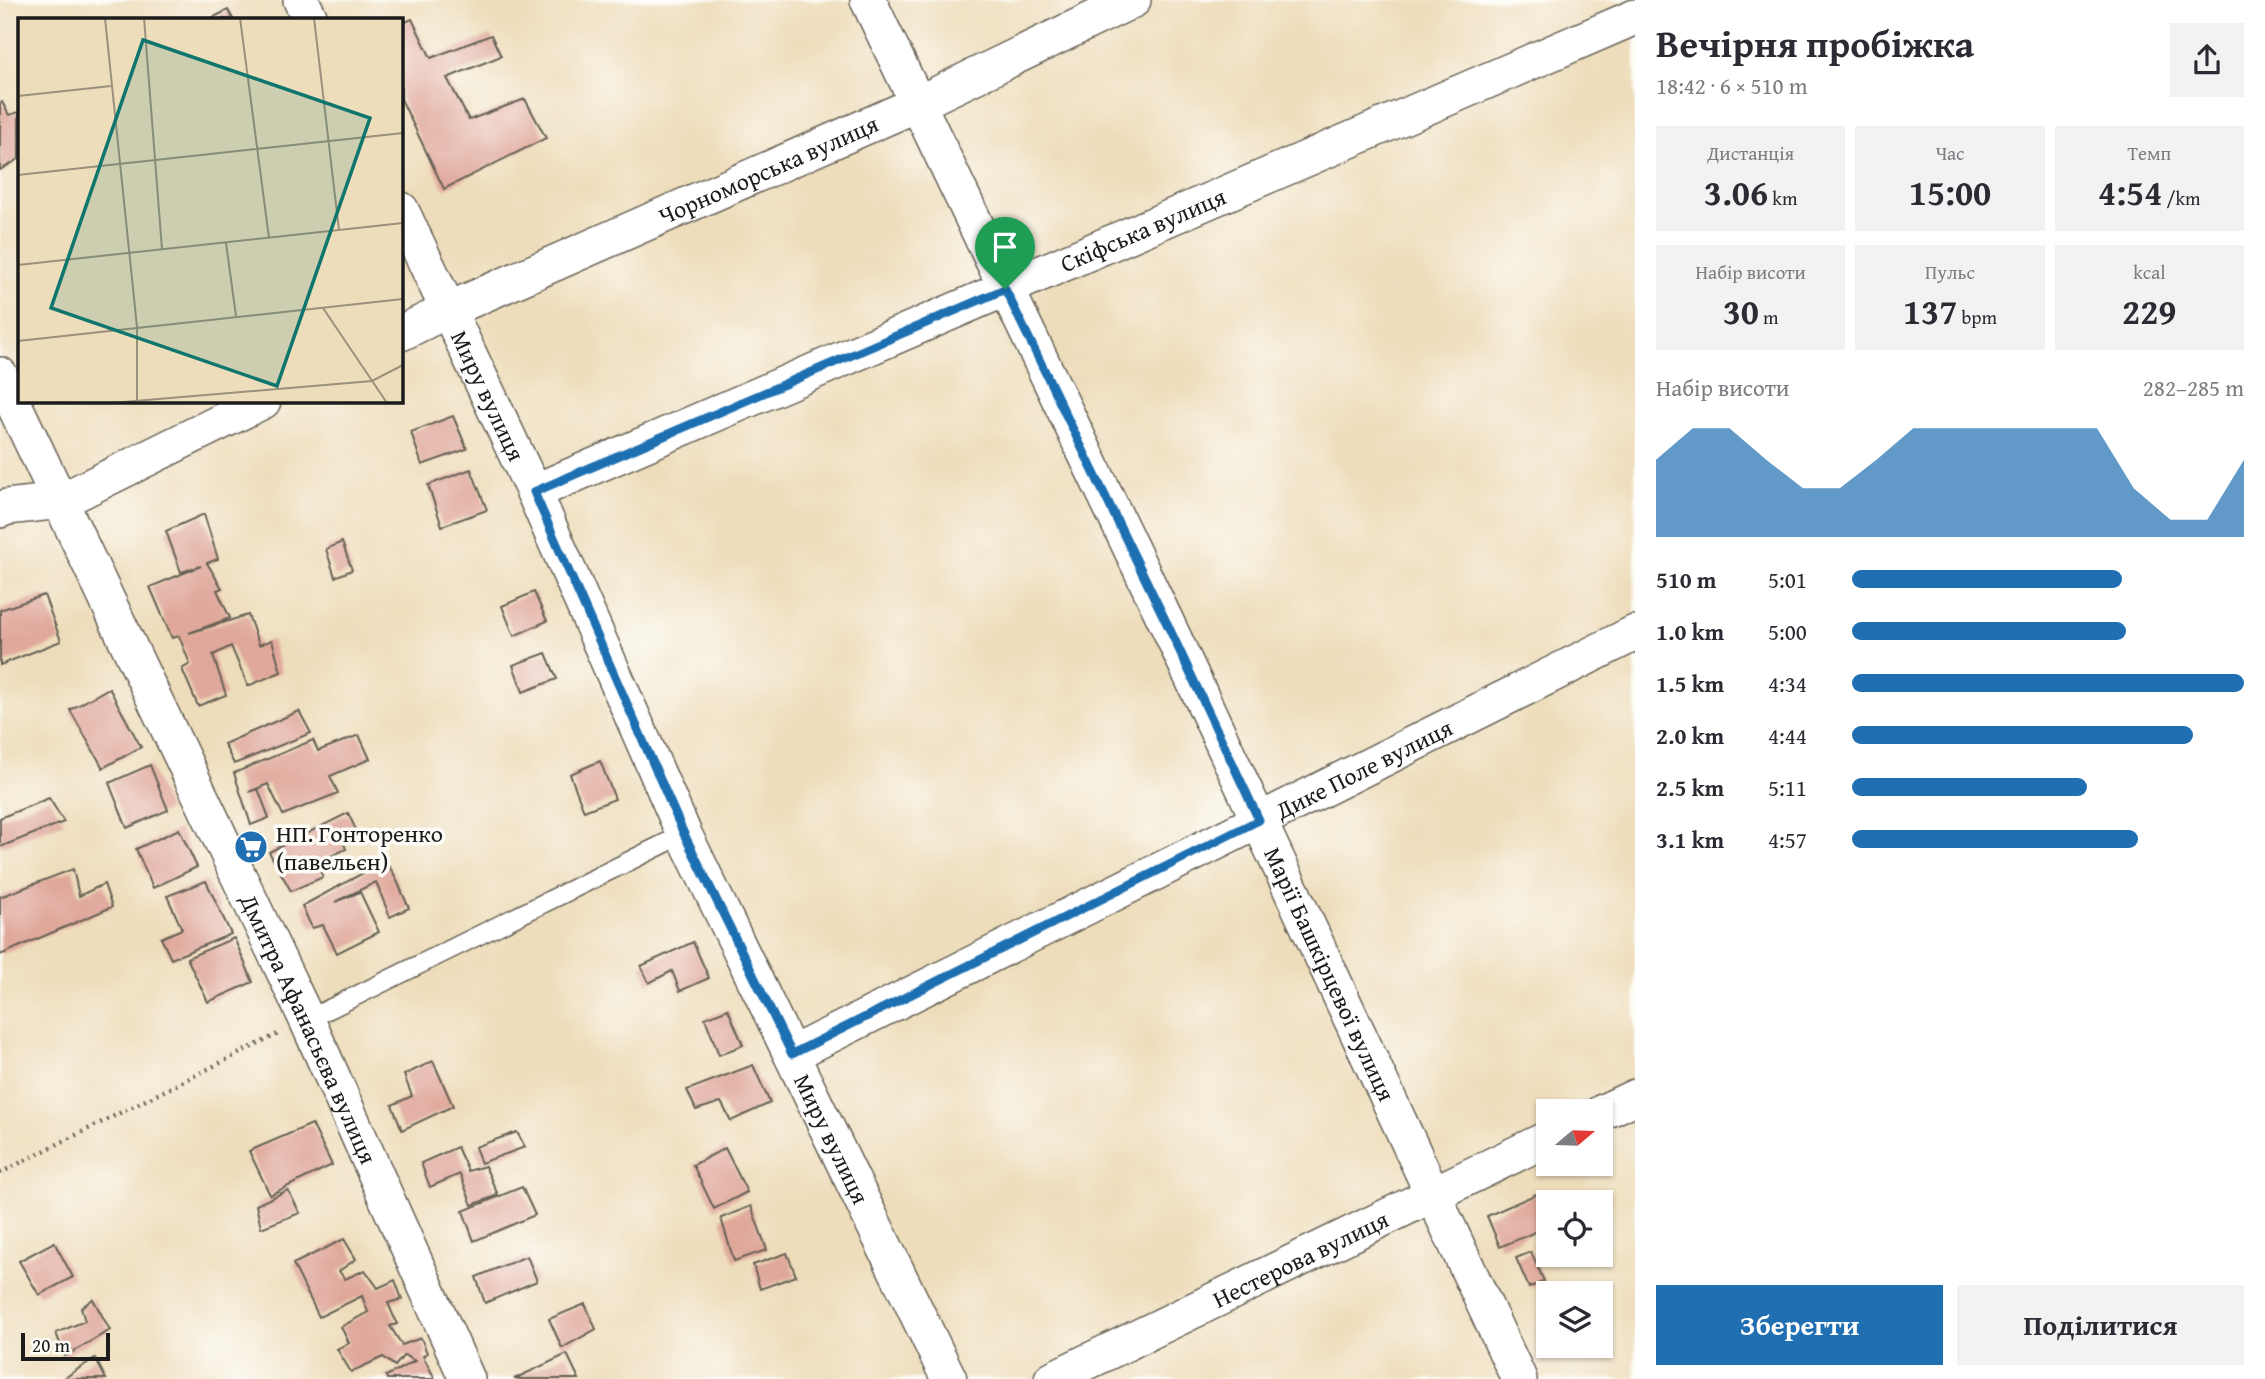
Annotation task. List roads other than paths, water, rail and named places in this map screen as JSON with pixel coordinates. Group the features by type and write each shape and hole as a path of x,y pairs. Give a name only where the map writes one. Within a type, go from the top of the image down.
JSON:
{"street":[{"path":"301,0 310,18"},
{"name":"Марії Башкірцевої вулиця","path":"868,0 1170,630 1519,1379"},
{"name":"Чорноморська вулиця","path":"402,333 917,104 1133,0"},
{"name":"Скіфська вулиця","path":"534,492 1635,17"},
{"name":"Миру вулиця","path":"402,212 534,492 684,834 949,1379"},
{"name":"Дмитра Афанасьєва вулиця","path":"0,375 307,1020 467,1379"},
{"path":"0,510 61,501 261,402"},
{"name":"Дике Поле вулиця","path":"792,1054 1635,633"},
{"path":"1614,1107 1635,1097"},
{"name":"Нестерова вулиця","path":"1052,1379 1536,1144"}],"lane":[{"path":"307,1020 684,834"}],"place":[{"name":"НП. Гонторенко (павельєн)","path":"251,847"}]}
